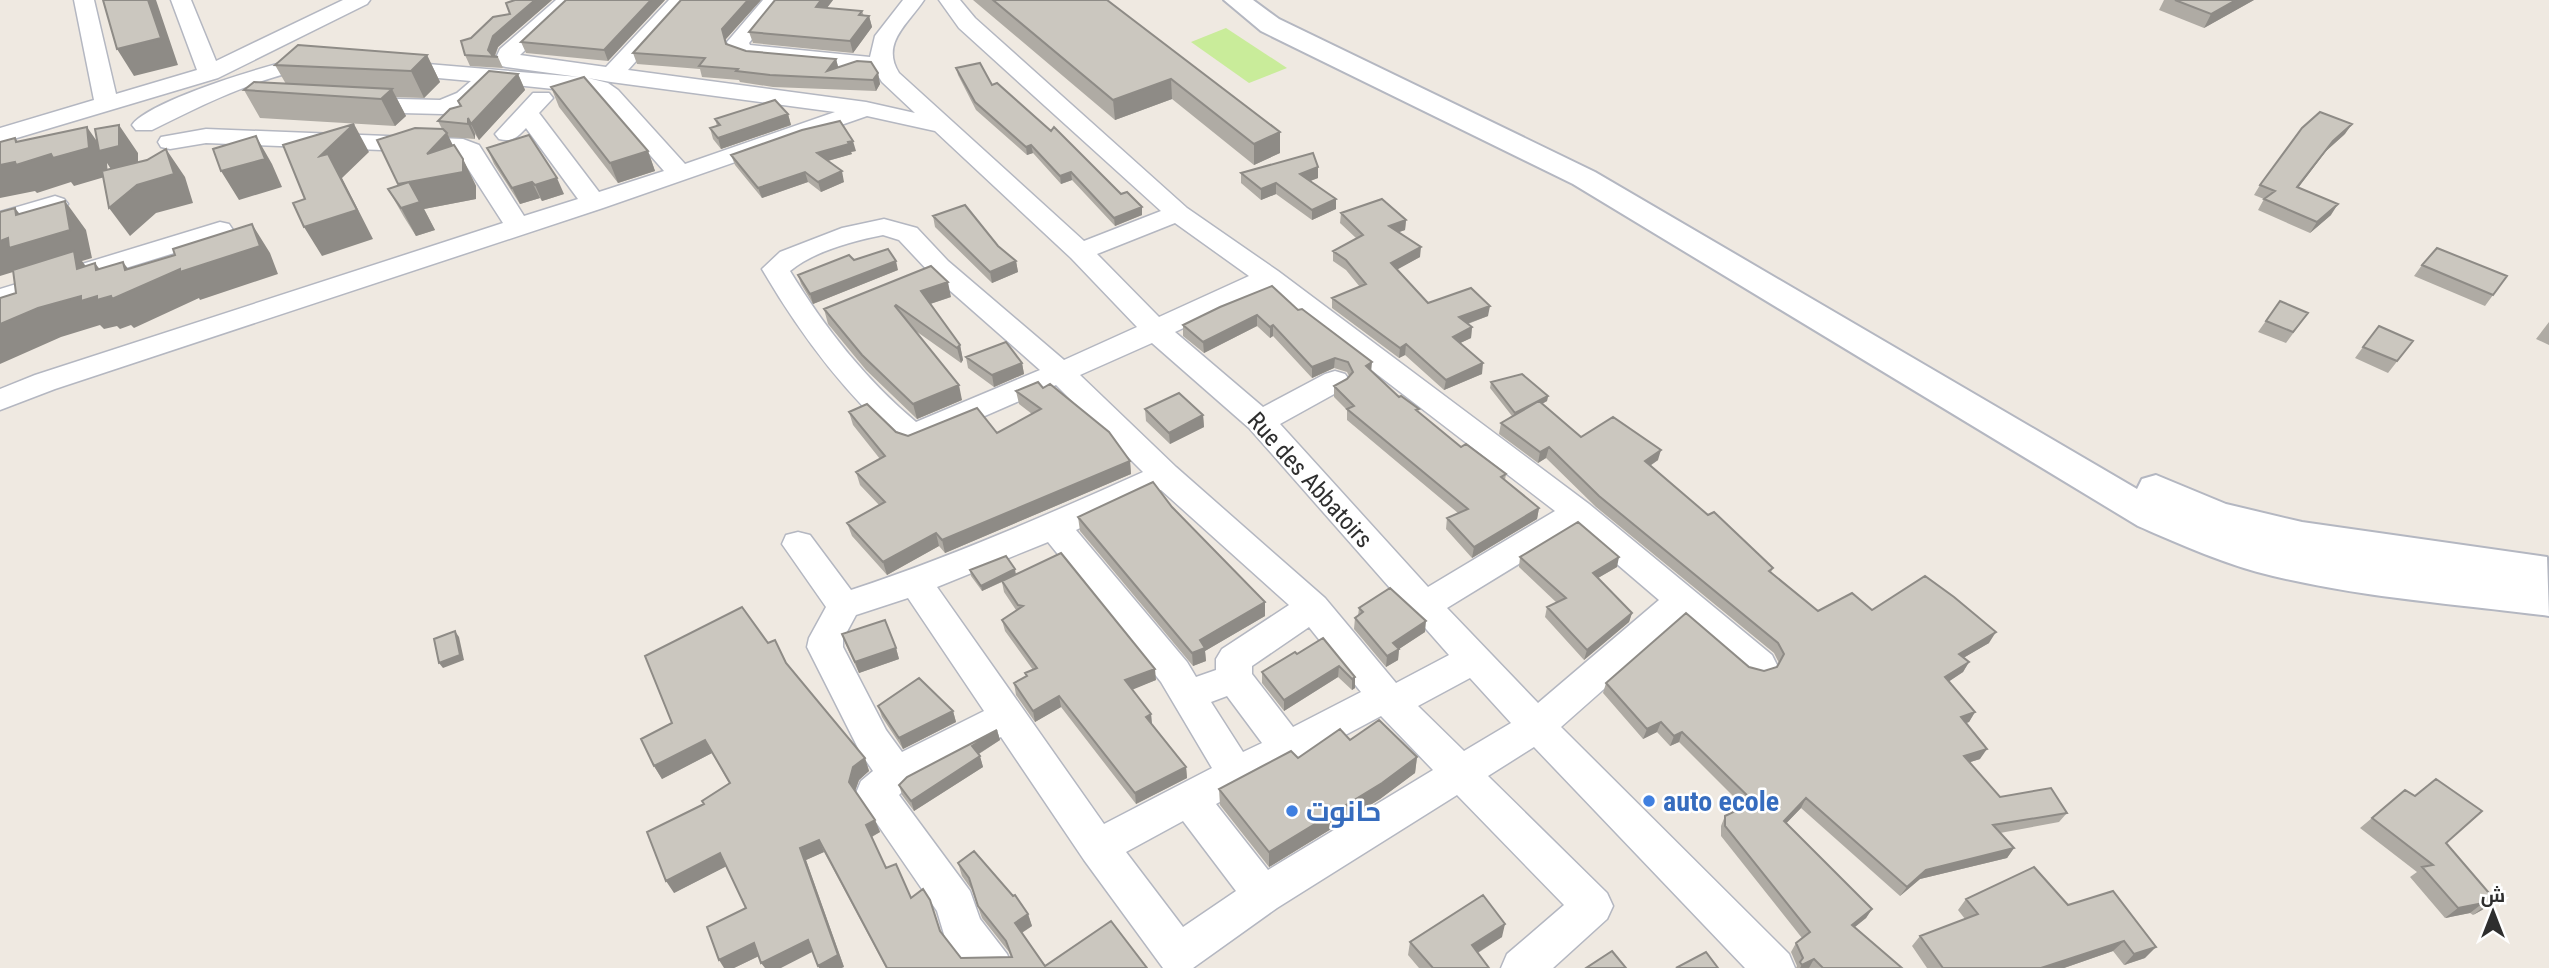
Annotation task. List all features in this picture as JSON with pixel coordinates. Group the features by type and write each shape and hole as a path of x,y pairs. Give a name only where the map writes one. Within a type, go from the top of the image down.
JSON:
{"street":[{"path":"83,0 107,105"},
{"path":"181,0 209,73"},
{"path":"0,136 209,73 360,0"},
{"path":"568,0 508,54 506,60 510,63 866,109"},
{"path":"611,75 681,0"},
{"path":"774,0 738,42 740,49 750,53 882,65 883,39 914,0"},
{"path":"949,0 967,23 1178,213 1268,276 1578,512 1759,665"},
{"path":"1237,0 1270,25 1584,177 2152,516 2211,542 2273,561 2335,572 2549,600"},
{"path":"1266,0 1285,16 1345,48 1592,168 2173,498 2251,525 2331,543 2549,573"},
{"path":"177,167 164,130 132,127 295,64 313,61 348,64"},
{"name":"Rue des Abbatoirs","path":"882,65 903,105 944,127 1080,252 1156,331 1260,421 1424,606 1774,968"},
{"path":"374,66 585,84 606,92 680,174"},
{"path":"343,104 443,107 465,98 491,76"},
{"path":"507,134 556,82"},
{"path":"204,98 260,100"},
{"path":"0,400 45,382 680,174 866,109 903,105"},
{"path":"527,113 594,202"},
{"path":"170,142 206,135 463,146 470,150 518,227"},
{"path":"0,220 55,204"},
{"path":"1080,252 1178,213"},
{"path":"1268,276 1156,331 1061,373 912,436 883,412 817,315 775,270 789,258 851,234 884,226 908,234 926,272 1061,373 1165,475 1313,607 1388,700 1593,906 1522,968"},
{"path":"0,298 219,230"},
{"path":"1260,421 1335,381"},
{"path":"896,773 873,741 825,647 826,638 844,606 915,582 1054,526 1165,475"},
{"path":"1424,606 1578,512"},
{"path":"1054,526 1174,672 1236,774"},
{"path":"799,544 844,606"},
{"path":"915,582 1098,847 1178,954 1263,895 1538,726 1682,600"},
{"path":"1287,747 1234,678 1234,659 1313,607"},
{"path":"1098,847 1287,747 1474,659"},
{"path":"1188,695 1234,678"},
{"path":"992,968 961,927 956,904 875,793 896,773 1007,716"},
{"path":"1189,799 1263,895"}],"green space":[{"path":"1226,28 1287,68 1249,83 1191,42"}],"building":[{"path":"103,0 148,0 161,38 117,49"},
{"path":"535,0 493,36 488,50 498,57 465,55 461,41 471,38 493,17 510,14 506,3"},
{"path":"566,0 651,0 604,50 521,42"},
{"path":"681,0 748,0 722,29 726,44 746,51 836,59 827,71 857,61 871,62 878,73 873,80 770,75 699,66 705,58 633,53"},
{"path":"775,0 821,0 816,7 862,11 859,15 869,16 850,41 749,32"},
{"path":"993,0 1107,0 1280,132 1254,144 1171,79 1113,100"},
{"path":"2175,0 2236,0 2211,14"},
{"path":"298,45 427,55 411,71 275,65"},
{"path":"980,63 992,85 997,83 1051,131 1054,127 1121,194 1127,192 1142,207 1114,218 1071,172 1060,176 1031,145 1026,147 975,102 956,68"},
{"path":"489,71 518,74 471,124 468,118 468,124 438,121 450,109 461,106 458,101"},
{"path":"584,77 648,151 610,163 551,87"},
{"path":"254,82 392,89 381,99 244,90"},
{"path":"775,100 788,114 718,138 710,128 720,125 715,119"},
{"path":"2320,112 2352,124 2333,141 2297,187 2338,204 2317,222 2264,199 2275,191 2260,185 2302,128"},
{"path":"840,121 853,141 817,153 842,171 818,182 805,172 758,188 731,155 802,130"},
{"path":"354,124 320,156 328,154 357,210 304,227 293,203 305,199 283,145"},
{"path":"119,125 119,146 99,151 95,129"},
{"path":"87,127 89,148 53,158 51,154 16,165 15,162 0,165 0,142 15,138 16,142"},
{"path":"415,128 443,129 447,133 427,154 454,145 463,159 463,172 398,184 377,140"},
{"path":"529,135 557,178 512,188 487,148"},
{"path":"256,136 265,159 221,171 213,149"},
{"path":"166,149 174,174 137,185 109,208 102,171 147,160"},
{"path":"1313,153 1318,167 1300,174 1336,199 1312,210 1276,183 1261,189 1241,173"},
{"path":"409,182 420,202 401,208 388,189"},
{"path":"1382,199 1406,220 1389,226 1421,247 1391,263 1428,303 1471,288 1490,306 1459,317 1472,327 1453,337 1483,363 1446,380 1406,344 1400,348 1332,298 1366,284 1346,260 1333,251 1363,235 1341,213"},
{"path":"65,201 70,230 9,248 8,238 0,241 0,212 15,208 16,215"},
{"path":"965,205 998,246 1016,261 990,272 933,216"},
{"path":"252,224 260,246 180,272 180,269 112,299 111,296 97,300 97,296 81,301 81,296 38,308 0,324 0,298 16,293 13,270 74,251 77,269 95,263 96,270 123,262 125,270 175,255 173,249"},
{"path":"2437,248 2507,276 2493,295 2422,265"},
{"path":"888,249 896,261 810,294 798,275 849,255 854,260"},
{"path":"931,266 948,282 921,291 960,345 957,348 895,306 959,385 913,404 862,355 824,309"},
{"path":"1272,286 1298,310 1302,309 1372,362 1366,366 1399,397 1419,409 1416,410 1461,447 1466,444 1506,474 1501,477 1539,508 1474,547 1447,518 1468,509 1347,409 1354,406 1334,386 1353,372 1348,362 1335,358 1312,367 1273,325 1270,327 1257,315 1203,342 1183,325"},
{"path":"2280,301 2308,313 2293,332 2266,321"},
{"path":"2379,326 2413,341 2397,361 2363,347"},
{"path":"1006,342 1022,363 992,375 966,357"},
{"path":"1522,374 1548,396 1515,413 1491,382"},
{"path":"1038,382 1043,388 1050,384 1109,432 1130,461 942,540 936,533 883,562 847,523 885,502 856,472 885,456 849,412 867,404 896,432 908,436 977,408 997,433 1041,409 1016,391"},
{"path":"1179,393 1203,415 1169,433 1145,409"},
{"path":"1539,401 1581,437 1613,417 1661,450 1645,461 1708,515 1714,512 1773,568 1769,571 1818,611 1852,593 1872,610 1925,576 1996,632 1959,654 1969,662 1945,677 1975,712 1961,717 1987,749 1964,756 2000,797 2051,788 2067,813 1993,825 2014,848 1926,870 1907,887 1806,798 1784,821 1872,909 1852,925 1902,968 1823,968 1814,959 1802,965 1800,962 1803,958 1796,943 1810,932 1725,826 1725,816 1754,802 1682,732 1674,736 1661,722 1647,729 1606,683 1686,613 1749,667 1764,671 1777,667 1784,654 1778,643 1599,496 1549,447 1540,452 1501,423"},
{"path":"1153,482 1172,507 1265,602 1200,640 1205,648 1192,653 1078,517"},
{"path":"1578,522 1619,557 1593,573 1632,613 1587,650 1547,607 1566,598 1520,557"},
{"path":"1061,553 1155,669 1125,680 1151,714 1146,717 1186,767 1135,793 1059,696 1033,711 1014,683 1027,676 1025,673 1037,668 1002,620 1023,606 1018,605 1002,581"},
{"path":"1006,556 1015,569 981,586 970,570"},
{"path":"1390,588 1426,621 1393,643 1399,649 1387,656 1355,618 1363,612 1359,608"},
{"path":"742,607 768,643 775,640 786,663 865,758 853,767 849,782 875,820 866,825 886,868 896,864 911,898 923,889 930,900 940,931 961,958 1012,957 1006,941 978,906 969,878 958,863 974,851 1013,896 1015,895 1028,914 1015,923 1045,966 1111,921 1147,968 887,968 819,840 800,848 838,955 818,966 808,940 761,963 754,943 719,960 707,927 746,908 720,853 666,881 647,832 704,804 702,801 730,783 705,740 654,766 641,739 672,723 645,656"},
{"path":"885,620 896,648 855,662 842,634"},
{"path":"455,631 460,655 439,663 434,639"},
{"path":"1323,638 1355,677 1352,679 1339,666 1284,700 1262,672"},
{"path":"919,678 953,711 899,738 878,706"},
{"name":"حانوت","path":"1379,720 1417,757 1382,783 1269,852 1219,789 1291,751 1298,758 1340,729 1350,740"},
{"path":"997,730 972,746 980,756 911,801 899,785 907,777"},
{"path":"2436,779 2482,811 2446,843 2495,900 2486,905 2483,903 2458,908 2422,867 2433,865 2372,818 2405,790 2415,796"},
{"path":"2034,867 2068,905 2113,891 2156,947 2134,954 2124,941 2041,968 1943,968 1920,936 1978,914 1966,899"},
{"path":"1483,895 1505,924 1472,945 1489,968 1433,968 1410,942"},
{"path":"1612,951 1626,968 1586,968"},
{"path":"1706,952 1718,968 1676,968"}],"place":[{"name":"auto ecole","path":"1649,801"},
{"name":"حانوت","path":"1292,811"}]}
